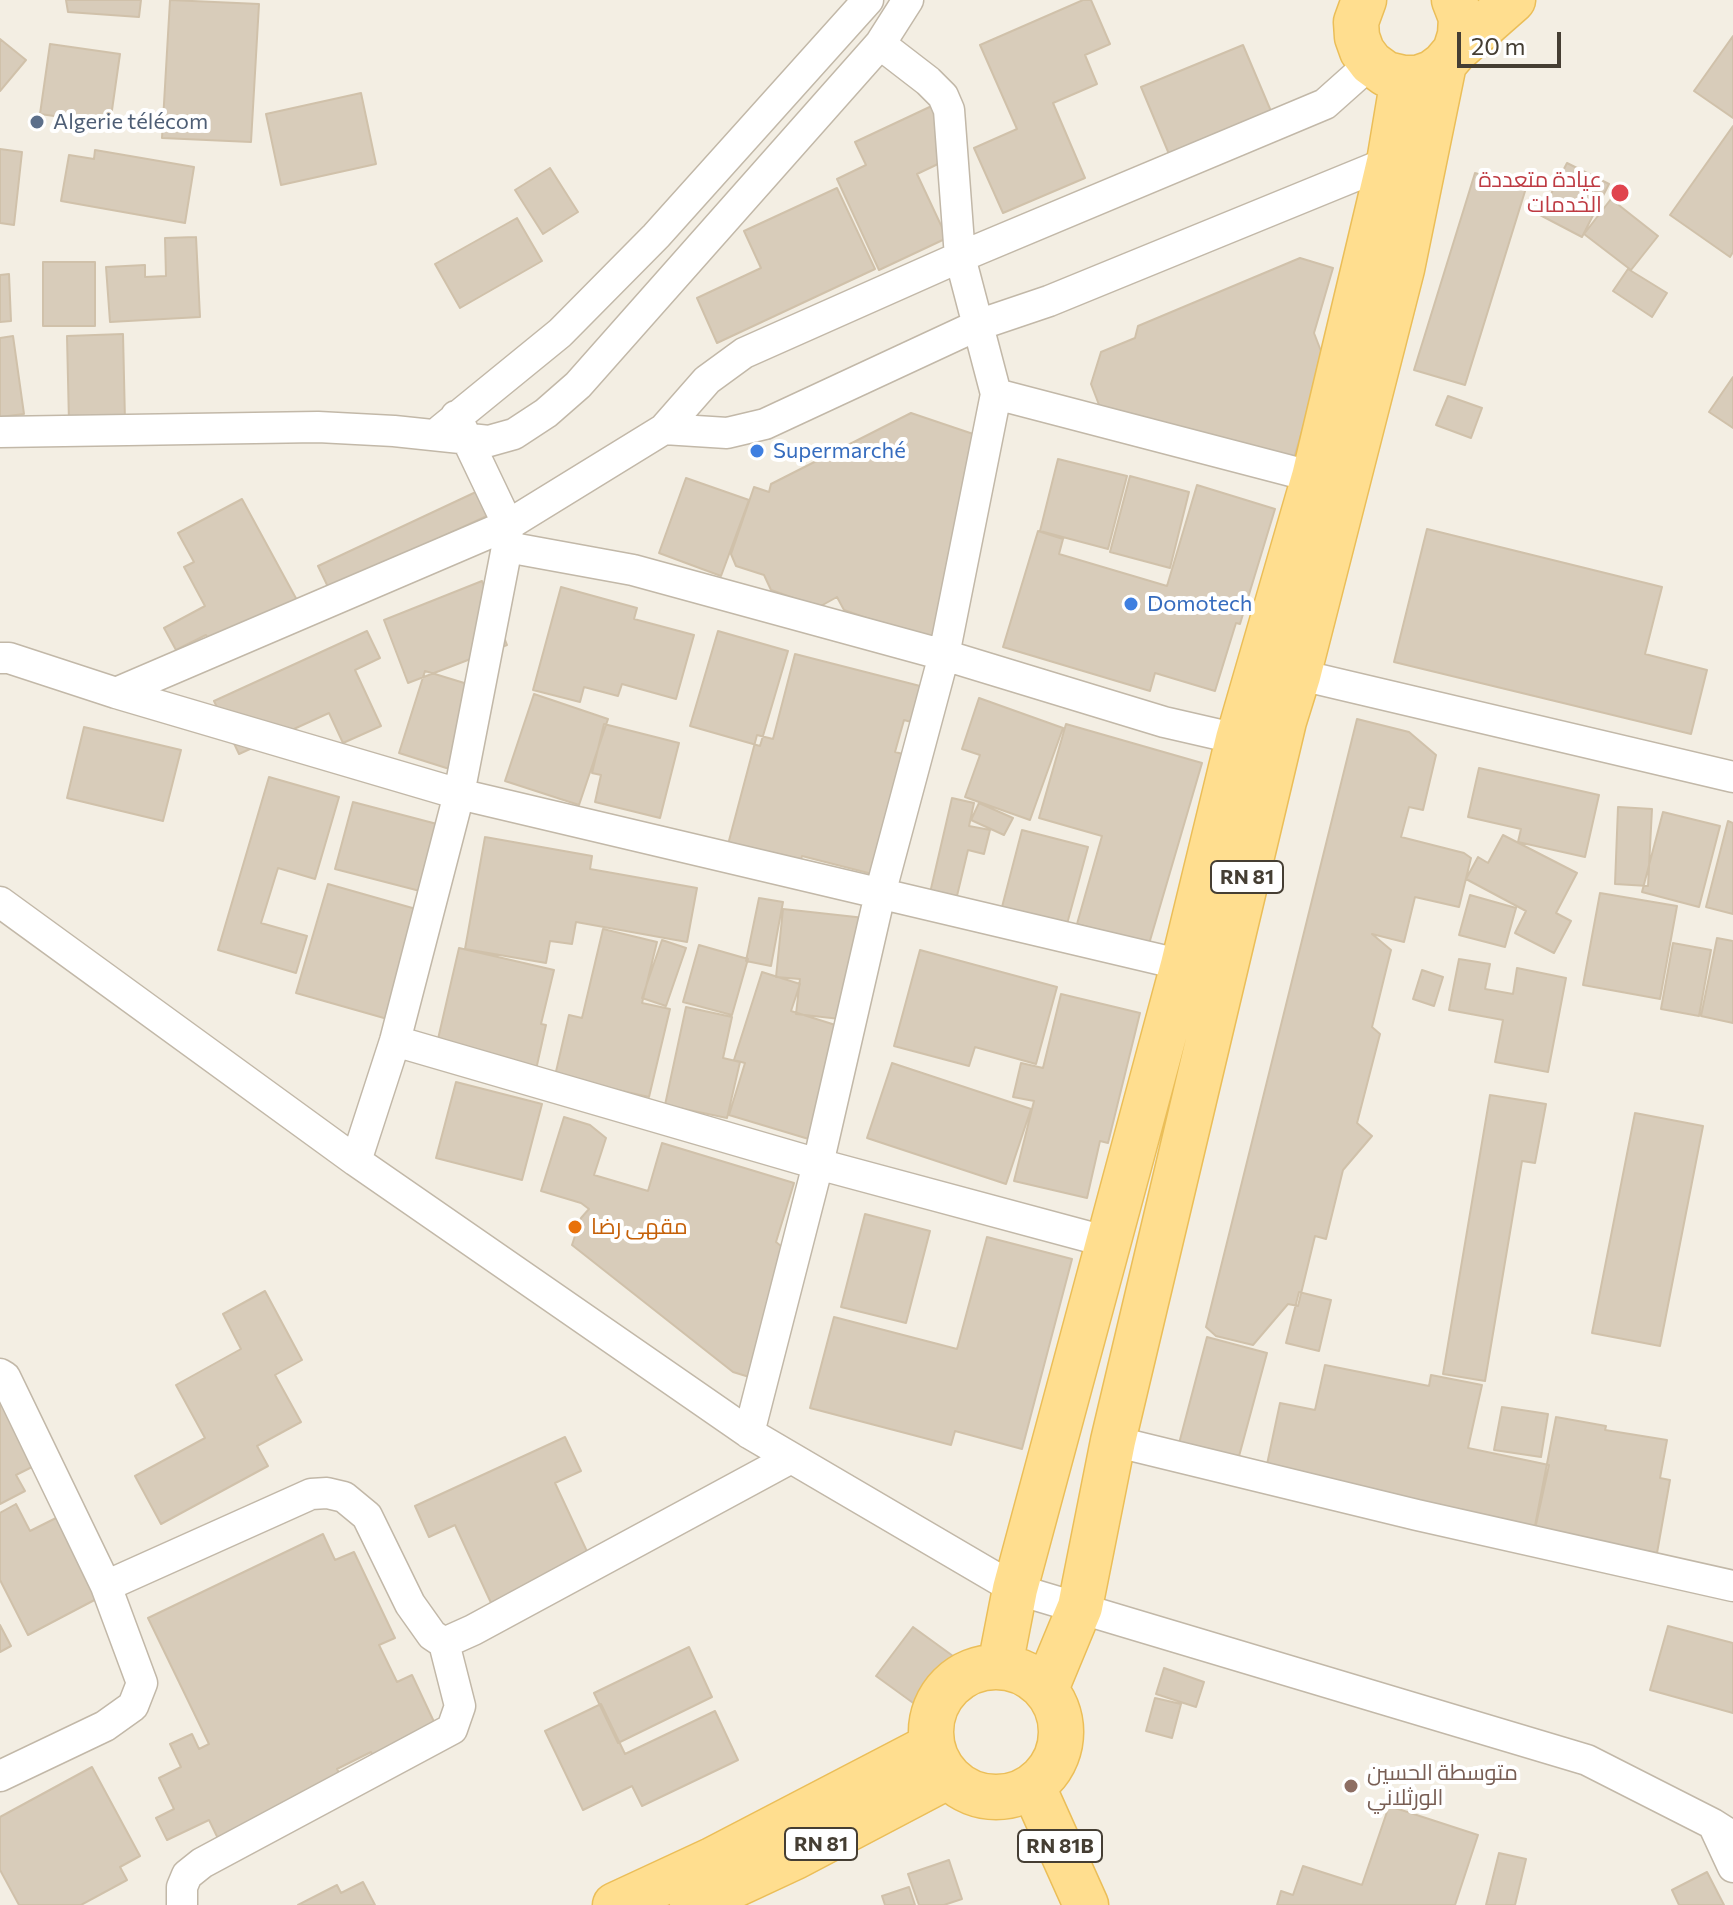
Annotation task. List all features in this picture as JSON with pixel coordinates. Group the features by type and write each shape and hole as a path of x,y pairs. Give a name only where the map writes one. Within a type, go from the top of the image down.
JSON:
{"main road":[{"path":"1450,58 1460,35 1461,18 1454,0"},
{"path":"1353,2 1362,51 1387,71 1418,78 1432,73 1513,0"},
{"name":"RN 81","path":"1046,1689 1080,1607 1113,1441 1280,736 1279,670 1402,269 1431,128 1450,58"},
{"path":"1000,1666 1015,1589 1183,965 1238,739 1279,670 1314,477 1389,162 1387,71"},
{"path":"1000,1666 1025,1672 1046,1689 1057,1707 1062,1729 1059,1752 1049,1772 1033,1787 1011,1796 988,1797 966,1791 939,1761 931,1722 939,1699 955,1681 976,1669 1000,1666"},
{"path":"615,1905 939,1761"},
{"name":"RN 81","path":"692,1905 795,1857 939,1761"},
{"name":"RN 81B","path":"1033,1787 1086,1905"}],"street":[{"path":"0,432 318,427 434,436 463,428 656,236 868,0"},
{"path":"463,428 489,441 514,434 546,413 578,385 880,44 908,0"},
{"path":"749,1433 818,1164 880,894 944,655 996,394 960,257 949,110 943,96 928,81 880,44"},
{"path":"116,693 508,536 664,429 707,380 744,353 960,257 1325,104 1387,71"},
{"path":"664,429 727,433 765,424 978,325 1049,301 1389,162 1431,128"},
{"path":"996,394 1314,477"},
{"path":"356,1161 395,1041 459,794 508,536 463,428"},
{"path":"508,536 944,655 1164,722 1238,739"},
{"path":"0,658 9,658 116,693 459,794 1183,965"},
{"path":"1279,670 1733,777"},
{"path":"0,902 356,1161 749,1433 1015,1589 1587,1760 1723,1831 1733,1867"},
{"path":"395,1041 818,1164 1108,1242"},
{"path":"0,1374 5,1377 106,1586 142,1683 133,1706 105,1726 0,1776"},
{"path":"1113,1441 1417,1515 1733,1586"},
{"path":"444,1643 791,1458"},
{"path":"106,1586 311,1494 327,1493 344,1497 367,1516 410,1604 432,1635 444,1643 460,1706 452,1729 202,1863 187,1875 182,1887 182,1905"}],"building":[{"path":"66,0 141,0 139,17 68,12"},
{"path":"170,0 259,4 251,142 162,138"},
{"path":"1083,0 1091,0 1110,44 1085,55 1097,84 1053,103 1085,178 1003,213 974,148 1017,129 980,45"},
{"path":"1733,36 1733,118 1694,91"},
{"path":"0,39 26,60 0,91"},
{"path":"50,44 120,54 110,124 40,114"},
{"path":"1243,45 1276,123 1174,166 1141,87"},
{"path":"361,93 376,164 281,185 266,114"},
{"path":"936,104 959,154 917,174 947,238 879,270 837,179 866,165 855,142"},
{"path":"1733,126 1733,252 1730,257 1670,215"},
{"path":"0,149 22,152 14,225 0,223"},
{"path":"95,150 194,167 185,223 61,201 69,155 94,159"},
{"path":"1567,163 1609,184 1582,237 1540,215"},
{"path":"550,168 578,212 543,234 515,190"},
{"path":"1475,173 1526,188 1465,385 1414,370"},
{"path":"837,188 875,269 717,343 697,298 761,268 744,231"},
{"path":"1611,199 1658,236 1631,270 1584,234"},
{"path":"517,218 542,261 460,308 435,264"},
{"path":"196,237 200,317 110,322 106,267 145,265 145,277 166,276 165,238"},
{"path":"1300,258 1333,268 1314,333 1324,359 1291,468 1101,410 1091,384 1101,352 1135,338 1138,326"},
{"path":"43,262 95,262 95,326 43,326"},
{"path":"1628,269 1667,293 1652,317 1613,291"},
{"path":"9,274 11,321 0,322 0,275"},
{"path":"123,334 125,421 69,423 67,336"},
{"path":"13,336 24,414 0,417 0,338"},
{"path":"1733,377 1733,428 1709,412"},
{"path":"1448,396 1482,408 1471,438 1436,425"},
{"path":"911,413 988,439 938,643 844,610 837,597 819,607 771,590 764,575 736,566 731,554 754,487 769,492 771,484"},
{"path":"1058,459 1127,476 1108,549 1040,531"},
{"path":"1130,476 1189,492 1170,568 1110,552"},
{"path":"686,478 749,500 721,576 659,553"},
{"name":"Domotech","path":"1197,485 1275,509 1240,624 1236,623 1215,691 1155,673 1150,691 1003,647 1038,531 1063,539 1059,554 1167,586"},
{"path":"478,491 489,515 329,589 318,566"},
{"path":"242,499 298,602 213,648 206,635 176,650 164,628 205,606 184,567 194,562 178,533"},
{"path":"1427,529 1662,587 1645,654 1707,670 1691,734 1394,662"},
{"path":"482,581 507,645 408,683 384,620"},
{"path":"561,587 637,608 634,619 694,635 676,699 622,684 618,696 584,687 580,702 533,690"},
{"path":"367,631 380,658 355,670 381,726 343,743 329,713 239,754 214,701"},
{"path":"718,631 788,651 760,746 690,726"},
{"path":"795,654 924,687 915,723 904,720 895,752 911,756 880,876 802,856 798,871 726,852 757,735 773,739"},
{"path":"425,671 474,686 459,772 399,753"},
{"path":"534,694 608,719 579,805 505,781"},
{"path":"979,698 1063,728 1030,820 965,797 980,755 962,749"},
{"path":"1357,719 1409,732 1436,755 1423,810 1409,807 1401,837 1464,853 1471,858 1459,907 1415,897 1404,942 1372,934 1391,950 1372,1027 1380,1034 1357,1123 1372,1136 1343,1170 1326,1239 1315,1236 1298,1306 1288,1304 1253,1345 1216,1336 1206,1327"},
{"path":"604,724 679,743 660,818 595,802 601,775 592,773"},
{"path":"1066,724 1202,763 1149,944 1077,924 1102,836 1039,818"},
{"path":"84,727 181,750 163,821 67,798"},
{"path":"1479,768 1599,795 1585,857 1518,842 1521,829 1468,817"},
{"path":"269,777 339,797 315,879 278,868 261,923 307,936 296,973 218,950"},
{"path":"952,798 974,803 969,826 990,830 984,854 968,850 956,900 930,893"},
{"path":"353,802 437,824 420,891 335,869"},
{"path":"979,803 1013,818 1004,835 971,820"},
{"path":"1618,807 1652,809 1648,886 1615,884"},
{"path":"1663,812 1720,826 1699,907 1642,892"},
{"path":"1728,821 1733,823 1733,914 1706,907"},
{"path":"1022,830 1088,847 1067,924 1002,907"},
{"path":"1503,835 1577,873 1556,913 1571,921 1554,953 1515,933 1526,911 1466,879 1478,857 1488,863"},
{"path":"485,837 592,856 590,869 697,888 687,942 576,922 572,944 550,941 546,963 465,949"},
{"path":"328,884 430,913 398,1022 296,993"},
{"path":"1600,893 1677,906 1660,999 1583,985"},
{"path":"1470,895 1516,908 1505,947 1459,935"},
{"path":"759,898 783,902 771,966 746,961"},
{"path":"783,909 874,919 840,1019 796,1014 800,979 776,977"},
{"path":"603,929 657,942 642,1003 670,1009 649,1097 555,1076 569,1015 582,1018"},
{"path":"1717,938 1733,941 1733,1023 1701,1016"},
{"path":"662,940 686,948 666,1006 642,998"},
{"path":"1673,943 1711,950 1699,1016 1661,1009"},
{"path":"699,945 748,959 732,1015 683,1002"},
{"path":"459,948 554,970 541,1024 546,1025 535,1074 435,1052"},
{"path":"920,950 1057,987 1036,1064 975,1047 969,1066 894,1046"},
{"path":"1459,959 1490,964 1485,989 1513,994 1517,968 1566,978 1548,1072 1495,1062 1503,1020 1449,1010"},
{"path":"1422,970 1443,977 1434,1006 1413,999"},
{"path":"762,972 800,984 791,1011 848,1029 812,1140 729,1115 745,1063 734,1060"},
{"path":"1061,994 1140,1013 1108,1143 1100,1141 1087,1198 1014,1181 1034,1101 1013,1097 1021,1063 1043,1068"},
{"path":"686,1007 732,1017 723,1058 740,1062 727,1118 665,1105"},
{"path":"892,1063 1031,1109 1006,1184 867,1138"},
{"path":"456,1082 542,1104 522,1180 436,1158"},
{"path":"1490,1095 1546,1104 1535,1163 1522,1161 1485,1381 1443,1374"},
{"path":"1635,1113 1703,1126 1660,1346 1592,1333"},
{"path":"564,1117 590,1125 606,1138 594,1175 648,1191 662,1143 794,1183 776,1242 797,1259 759,1380 733,1372 572,1245 581,1218 589,1209 581,1203 541,1191"},
{"path":"865,1214 930,1231 906,1323 841,1307"},
{"path":"987,1237 1072,1259 1022,1449 955,1431 951,1445 810,1408 834,1317 957,1349"},
{"path":"265,1291 302,1360 275,1375 301,1422 257,1446 268,1466 161,1524 135,1476 205,1438 176,1385 241,1349 223,1314"},
{"path":"1299,1292 1331,1300 1319,1351 1286,1343"},
{"path":"1207,1337 1267,1353 1235,1471 1176,1455"},
{"path":"1325,1365 1429,1386 1431,1375 1482,1385 1468,1448 1549,1465 1535,1529 1265,1474 1280,1403 1315,1410"},
{"path":"0,1390 44,1461 16,1475 25,1491 0,1504"},
{"path":"1502,1407 1548,1414 1541,1457 1494,1450"},
{"path":"1556,1417 1606,1426 1605,1430 1667,1440 1660,1478 1670,1480 1657,1553 1534,1531"},
{"path":"565,1437 581,1471 555,1483 591,1560 492,1605 455,1525 429,1537 415,1506"},
{"path":"16,1504 30,1531 62,1515 104,1595 28,1635 0,1580 0,1513"},
{"path":"323,1534 335,1560 354,1552 395,1638 379,1645 397,1682 412,1675 436,1726 383,1776 371,1752 337,1769 349,1792 225,1853 209,1820 167,1840 156,1818 174,1809 159,1778 181,1767 170,1744 192,1734 199,1749 209,1744 148,1618"},
{"path":"0,1625 11,1646 0,1652"},
{"path":"1668,1626 1733,1643 1733,1713 1650,1690"},
{"path":"913,1627 964,1664 927,1713 876,1676"},
{"path":"689,1647 712,1697 618,1743 594,1693"},
{"path":"1164,1668 1204,1682 1196,1707 1156,1694"},
{"path":"1155,1698 1181,1704 1172,1738 1146,1731"},
{"path":"601,1704 625,1754 715,1711 738,1760 642,1806 632,1786 583,1810 545,1731"},
{"path":"92,1767 140,1856 120,1867 127,1880 81,1905 19,1905 0,1870 0,1817"},
{"path":"1389,1806 1478,1835 1455,1905 1277,1905 1281,1891 1293,1895 1303,1866 1362,1885"},
{"path":"1499,1853 1526,1859 1515,1905 1486,1905"},
{"path":"949,1860 962,1899 944,1905 919,1905 908,1874"},
{"path":"1707,1872 1724,1905 1679,1905 1672,1890"},
{"path":"363,1882 375,1905 298,1905 337,1885 341,1893"},
{"path":"909,1887 915,1905 885,1905 882,1896"}],"place":[{"name":"Algerie télécom","path":"37,122"},
{"name":"عيادة متعددة الخدمات","path":"1620,193"},
{"name":"Supermarché","path":"757,451"},
{"name":"Domotech","path":"1131,604"},
{"name":"مقهى رضا","path":"575,1227"},
{"name":"متوسطة الحسين الورثلاني","path":"1351,1786"}]}
